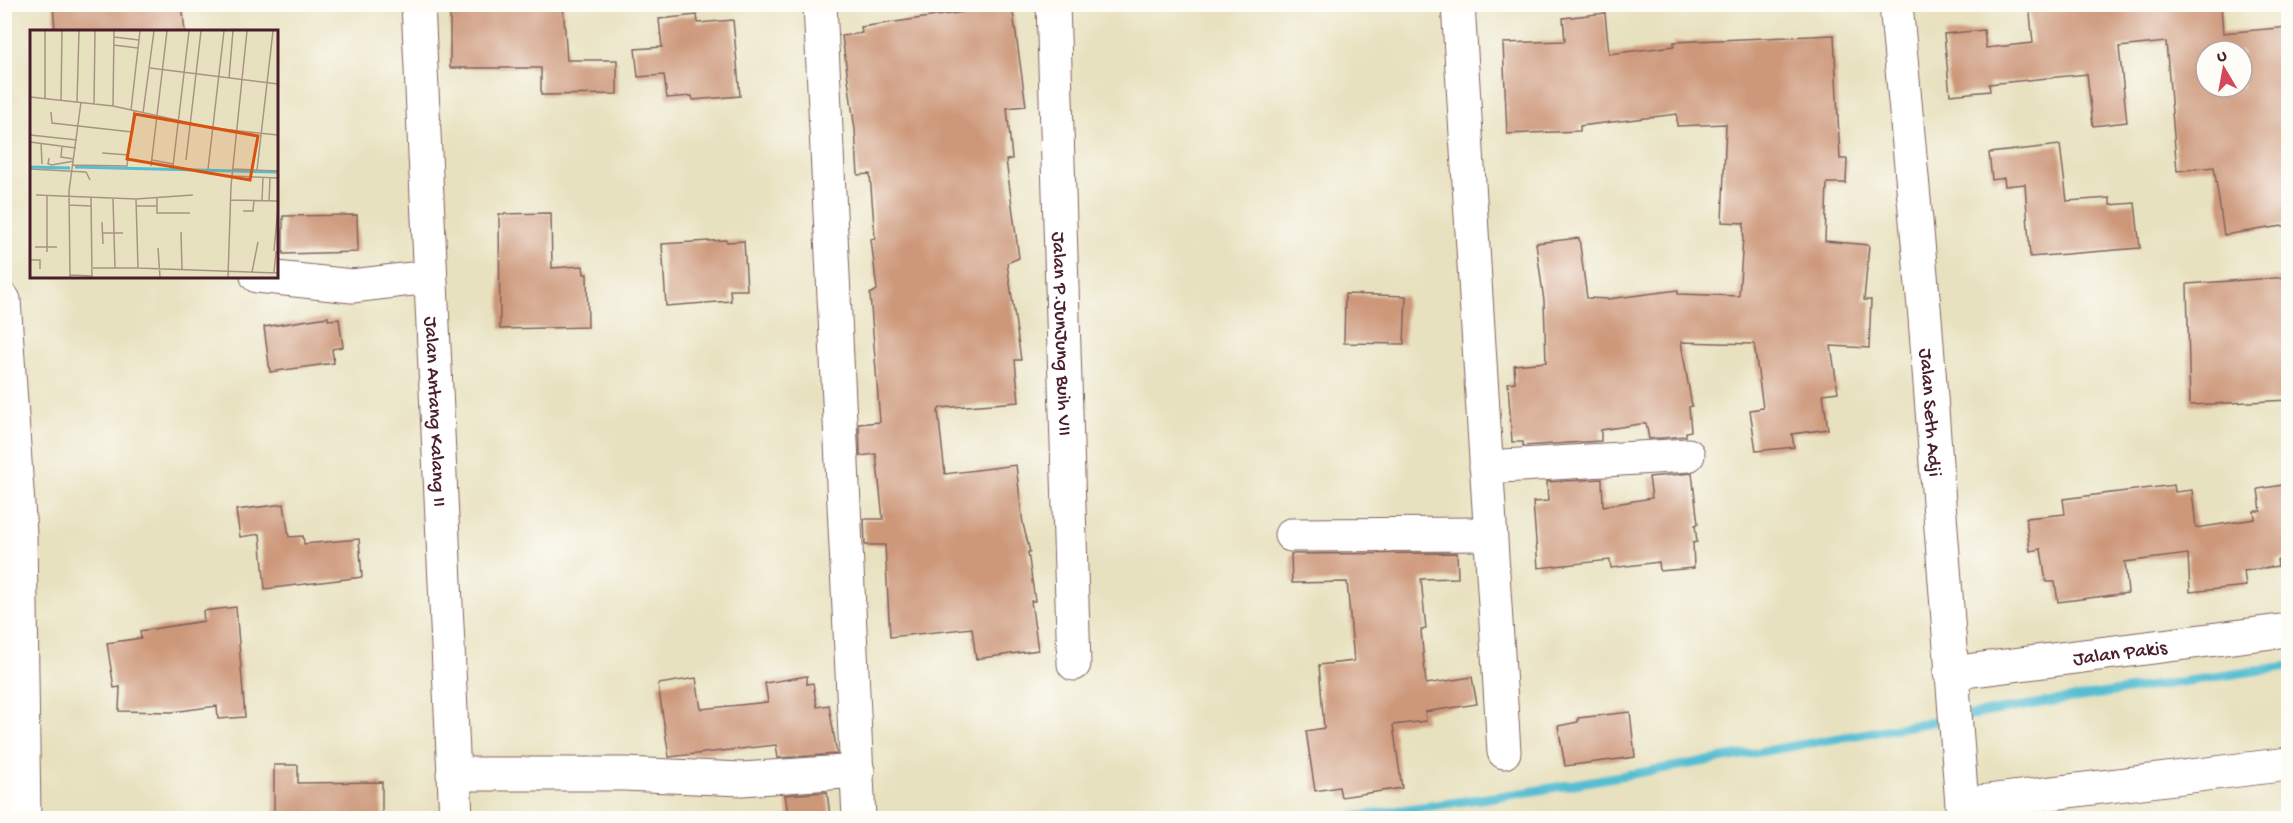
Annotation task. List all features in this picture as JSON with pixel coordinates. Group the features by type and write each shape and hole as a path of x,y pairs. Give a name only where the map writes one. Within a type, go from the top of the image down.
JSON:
{"street":[{"name":"Jalan Antang Kalang II","path":"418,4 456,819"},
{"path":"820,4 860,819"},
{"name":"Jalan P.JunJung Buih VII","path":"1053,4 1074,664"},
{"path":"1458,4 1504,752"},
{"name":"Jalan Seth Adji","path":"1896,4 1925,318 1955,733 1964,812"},
{"path":"276,278 352,286 429,277"},
{"path":"5,313 20,534 13,746 24,819"},
{"path":"1486,466 1688,455"},
{"path":"1291,535 1489,534"},
{"name":"Jalan Pakis","path":"1951,678 2289,630"},
{"path":"1964,812 2289,764"},
{"path":"453,774 624,774 742,779 858,771"}],"building":[{"path":"53,4 182,4 185,30 55,30"},
{"path":"450,4 563,4 567,60 617,60 617,94 541,95 541,68 450,68"},
{"path":"2029,4 2221,4 2223,33 2289,27 2289,225 2224,235 2214,167 2177,171 2166,42 2119,47 2127,122 2093,126 2087,74 1989,84 1990,91 1950,95 1944,34 1984,30 1986,48 2033,43"},
{"path":"1012,5 1026,106 1007,108 1012,159 1006,160 1019,258 1007,263 1021,360 1015,360 1019,402 940,408 938,411 945,474 1016,465 1023,524 1030,552 1028,552 1035,601 1031,601 1038,650 976,659 972,628 890,637 885,545 865,545 864,519 883,519 876,454 860,456 859,424 880,422 870,294 877,290 871,239 875,238 870,174 858,175 855,130 842,36 862,33 861,27"},
{"path":"1605,13 1609,54 1674,46 1674,42 1834,35 1840,159 1847,159 1846,183 1827,183 1825,241 1869,245 1864,300 1871,300 1869,348 1831,346 1838,392 1823,394 1828,429 1792,434 1794,447 1756,451 1750,410 1763,408 1754,344 1681,342 1692,406 1689,407 1691,431 1686,432 1686,436 1649,439 1646,423 1601,430 1601,441 1523,446 1523,442 1512,442 1508,383 1515,382 1514,365 1546,362 1544,301 1536,243 1579,238 1587,298 1608,299 1678,290 1678,294 1739,296 1744,223 1722,222 1726,124 1677,126 1677,114 1580,126 1580,131 1507,134 1503,43 1565,41 1563,18"},
{"path":"697,15 698,23 733,20 740,96 693,100 692,96 667,98 664,75 638,77 635,49 662,47 659,19"},
{"path":"2060,145 2067,201 2110,198 2110,205 2135,203 2140,248 2030,257 2025,184 2005,186 2004,178 1992,180 1989,153"},
{"path":"551,213 552,268 583,266 584,274 587,274 588,327 500,329 499,214"},
{"path":"357,215 358,252 283,254 283,216"},
{"path":"726,240 727,242 744,241 747,290 730,290 731,301 666,306 662,244"},
{"path":"2289,277 2289,400 2190,405 2187,284"},
{"path":"1345,294 1406,296 1404,344 1344,343"},
{"path":"328,317 328,320 339,319 343,347 332,349 334,363 270,372 264,327"},
{"path":"1692,473 1698,524 1695,525 1697,542 1693,543 1694,568 1660,571 1659,562 1611,568 1610,560 1538,568 1533,502 1548,501 1547,482 1602,479 1603,506 1652,498 1649,477"},
{"path":"2174,485 2175,492 2192,490 2196,528 2255,519 2254,511 2261,511 2258,489 2283,485 2283,489 2289,488 2289,558 2277,560 2278,566 2244,571 2246,586 2190,592 2188,554 2125,562 2128,593 2058,602 2055,582 2046,582 2041,549 2030,551 2026,518 2065,514 2063,499"},
{"path":"284,504 289,537 303,536 304,544 359,539 362,577 265,589 260,534 240,537 236,510"},
{"path":"1457,553 1458,578 1421,579 1426,629 1421,630 1426,684 1472,677 1477,704 1425,712 1426,721 1393,725 1402,788 1341,797 1339,787 1315,791 1306,731 1324,728 1319,665 1354,661 1347,582 1292,583 1291,554"},
{"path":"236,607 245,717 218,719 217,706 172,712 119,711 120,687 114,688 107,643 141,638 140,631 204,621 203,611"},
{"path":"807,676 807,684 813,683 817,707 829,705 837,754 778,758 776,745 669,757 658,684 696,678 701,709 768,702 765,683"},
{"path":"1630,712 1635,757 1565,766 1558,726 1578,722 1578,718"},
{"path":"274,765 298,765 298,783 382,782 382,819 274,817"},
{"path":"827,792 830,816 789,819 785,795"}],"waterway":[{"path":"1344,818 1522,793 2047,702 2288,666"}]}
